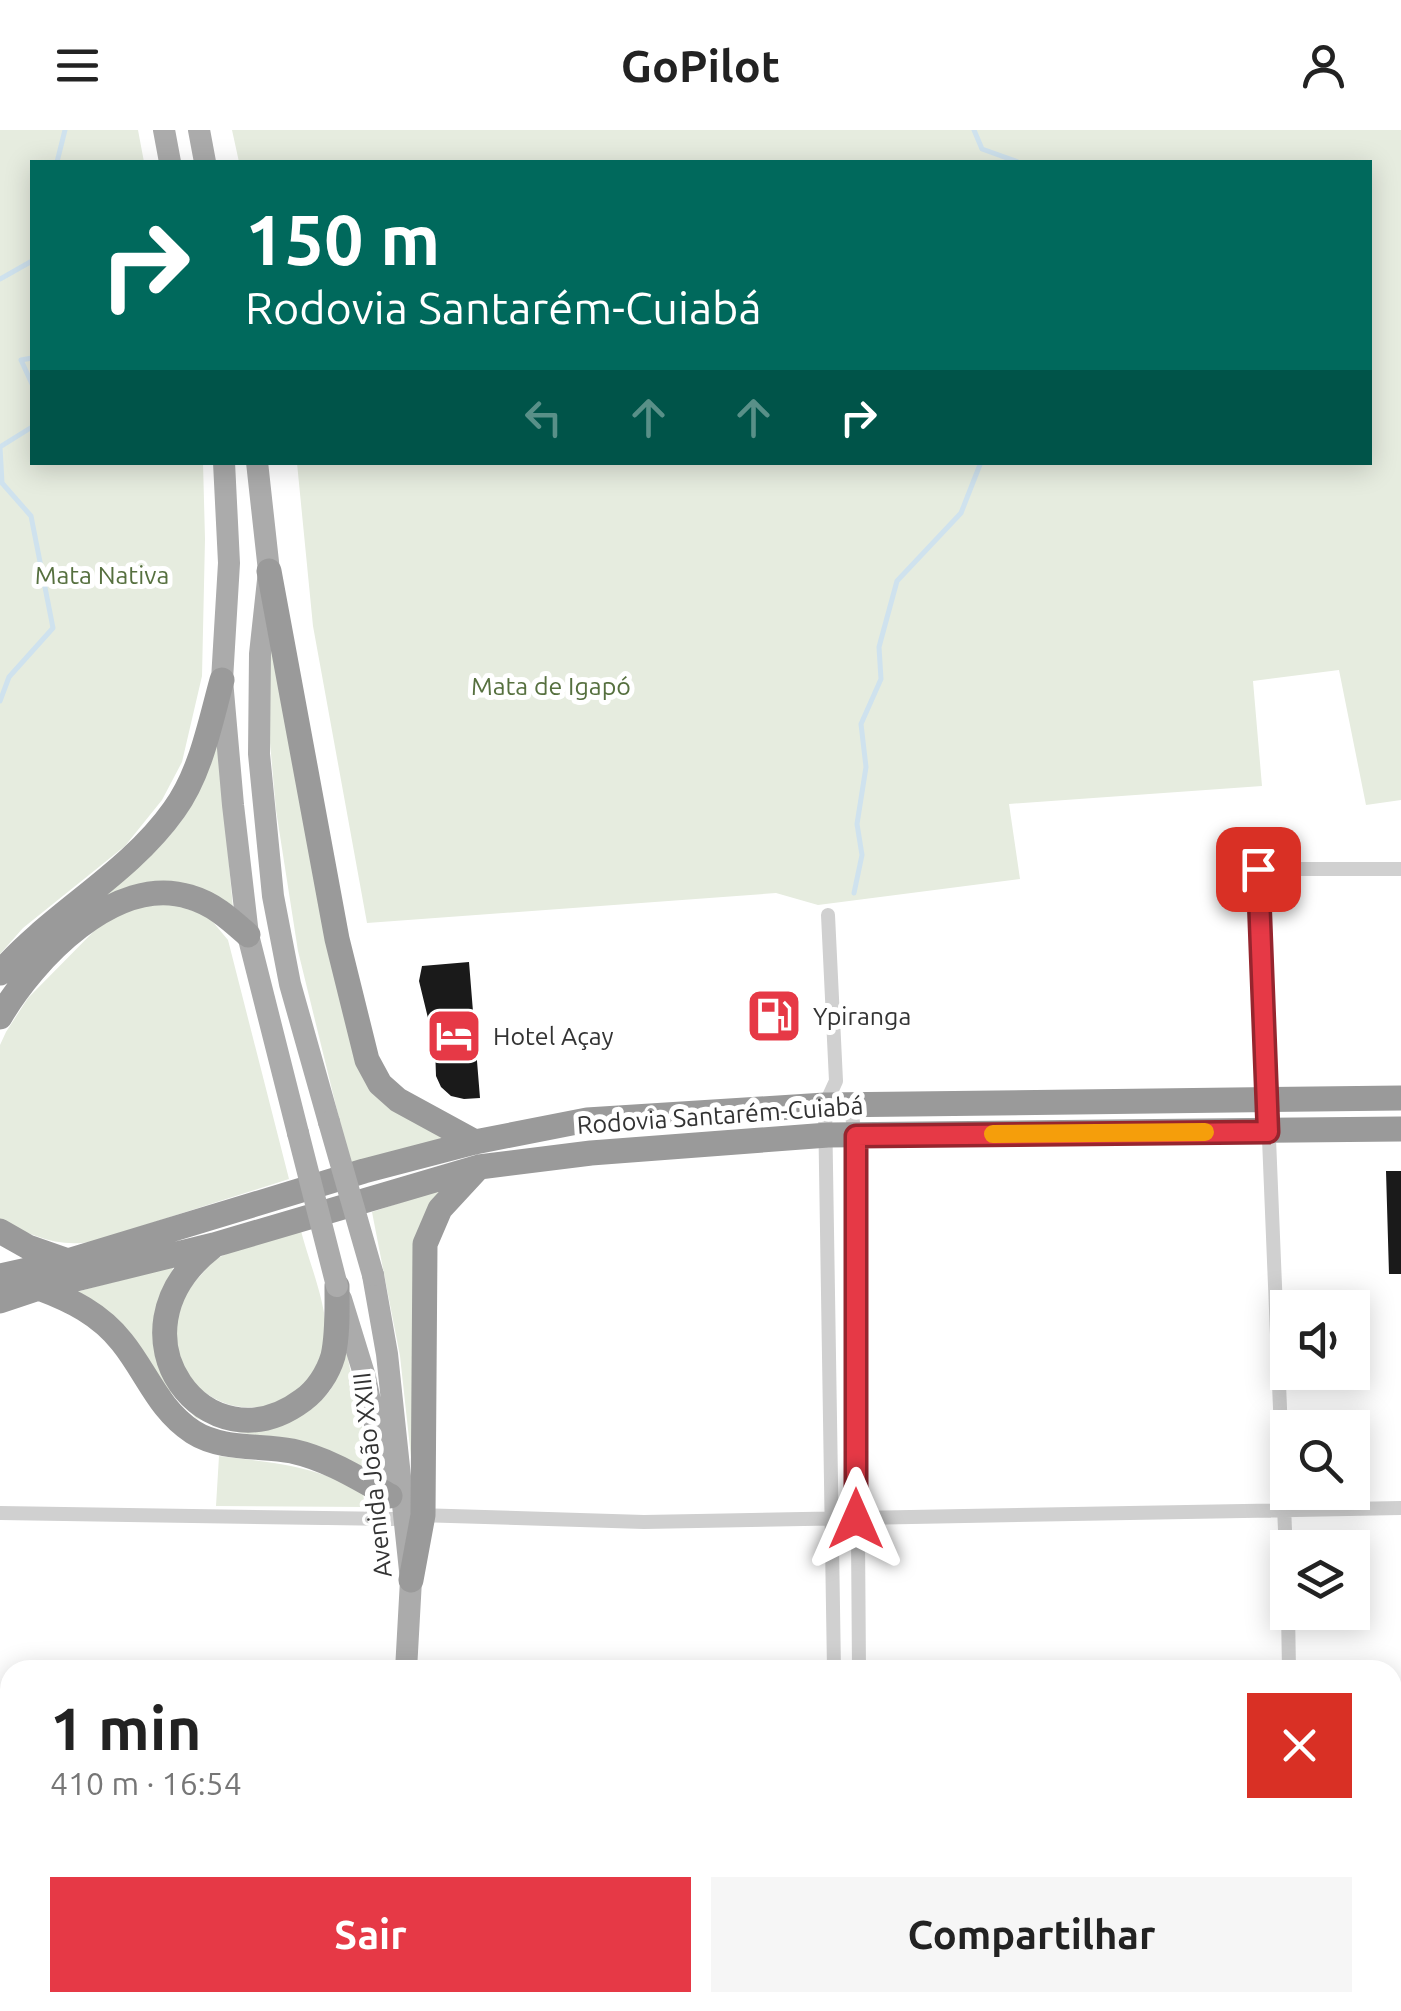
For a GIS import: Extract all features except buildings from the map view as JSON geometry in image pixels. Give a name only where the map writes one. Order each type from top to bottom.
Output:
[{"type":"highway","points":[[269,572],[337,939],[366,1060],[380,1084],[398,1100],[477,1155],[440,1209],[425,1244],[402,1511],[411,1580]]},
{"type":"highway","points":[[0,973],[54,918],[146,843],[176,808],[197,764],[222,680]]},
{"type":"highway","points":[[0,1017],[15,991],[52,949],[94,916],[123,902],[149,894],[192,897],[219,910],[248,934]]},
{"type":"highway","name":"Rodovia Santarém-Cuiabá","points":[[0,1301],[214,1245],[587,1120],[825,1105],[1401,1098]]},
{"type":"highway","name":"Rodovia Santarém-Cuiabá","points":[[0,1276],[68,1261],[364,1171],[477,1155],[591,1154],[828,1135],[1401,1129]]},
{"type":"highway","points":[[0,1230],[28,1248],[68,1261]]},
{"type":"highway","points":[[214,1245],[192,1263],[169,1301],[163,1324],[164,1347],[168,1364],[182,1388],[223,1415],[244,1420],[276,1416],[310,1394],[332,1358],[338,1286]]},
{"type":"highway","points":[[38,1288],[90,1312],[108,1326],[123,1342],[160,1402],[197,1435],[315,1458],[340,1468],[402,1511]]},
{"type":"main road","points":[[164,130],[170,160]]},
{"type":"main road","points":[[198,130],[205,160]]},
{"type":"main road","points":[[224,465],[230,563],[222,680],[248,934],[338,1286],[402,1511],[406,1660]]},
{"type":"main road","name":"Avenida João XXIII","points":[[257,465],[269,572],[260,654],[259,737],[273,896],[290,984],[373,1275],[387,1354],[402,1511]]},
{"type":"main road","name":"Avenida João XXIII","points":[[407,1660],[411,1580]]},
{"type":"street","points":[[1280,1410],[1258,869],[1401,869]]},
{"type":"street","points":[[828,915],[836,1081],[825,1105],[834,1660]]},
{"type":"street","points":[[836,1081],[852,1105],[856,1136],[858,1660]]},
{"type":"street","points":[[1370,1508],[1401,1508]]},
{"type":"street","points":[[0,1513],[402,1511],[644,1522],[1270,1509]]},
{"type":"street","points":[[1288,1630],[1289,1660]]},
{"type":"green space","name":"Mata Nativa","points":[[0,130],[138,130],[144,160],[30,160],[30,465],[203,465],[202,676],[182,762],[162,800],[125,846],[23,928],[0,954]]},
{"type":"green space","name":"Mata de Igapó","points":[[232,130],[1401,130],[1401,800],[1366,805],[1339,670],[1253,681],[1262,786],[1009,804],[1020,879],[818,905],[776,893],[367,923],[313,626],[297,465],[1372,465],[1372,160],[239,160]]},
{"type":"green space","points":[[269,572],[367,1060],[459,1134],[350,1163],[298,951],[276,810],[263,664]]},
{"type":"green space","points":[[217,732],[233,908],[166,883],[138,885],[98,900],[149,858],[182,820],[199,789]]},
{"type":"green space","points":[[166,902],[208,916],[228,940],[289,1179],[82,1243],[46,1239],[0,1221],[0,1045],[6,1032],[28,998],[99,926],[126,911]]},
{"type":"green space","points":[[454,1185],[435,1205],[416,1503],[400,1356],[372,1212]]},
{"type":"green space","points":[[301,1231],[326,1330],[320,1366],[295,1395],[265,1406],[236,1406],[211,1397],[192,1380],[179,1358],[175,1332],[180,1305],[217,1259],[249,1245]]},
{"type":"green space","points":[[174,1266],[158,1310],[154,1347],[158,1364],[180,1398],[199,1415],[276,1415],[313,1406],[336,1379],[344,1340],[371,1470],[315,1446],[231,1431],[196,1418],[72,1293]]},
{"type":"green space","points":[[219,1456],[294,1467],[330,1477],[363,1493],[365,1507],[216,1506]]},
{"type":"waterway","points":[[58,160],[65,130]]},
{"type":"waterway","points":[[974,130],[982,149],[1012,160]]},
{"type":"waterway","points":[[0,279],[30,262]]},
{"type":"waterway","points":[[30,358],[21,360],[30,380]]},
{"type":"waterway","points":[[0,701],[9,677],[53,628],[31,516],[2,483],[0,447],[30,428]]},
{"type":"waterway","points":[[854,893],[862,855],[857,824],[866,767],[861,724],[881,679],[879,647],[897,581],[961,513],[980,465]]},
{"type":"slow traffic","points":[[993,1134],[1205,1132]]},
{"type":"place","name":"Ypiranga","points":[[774,1016]]},
{"type":"place","name":"Hotel Açay","points":[[454,1036]]},
{"type":"route","points":[[856,1519],[856,1136],[1268,1132],[1258,869]]}]
